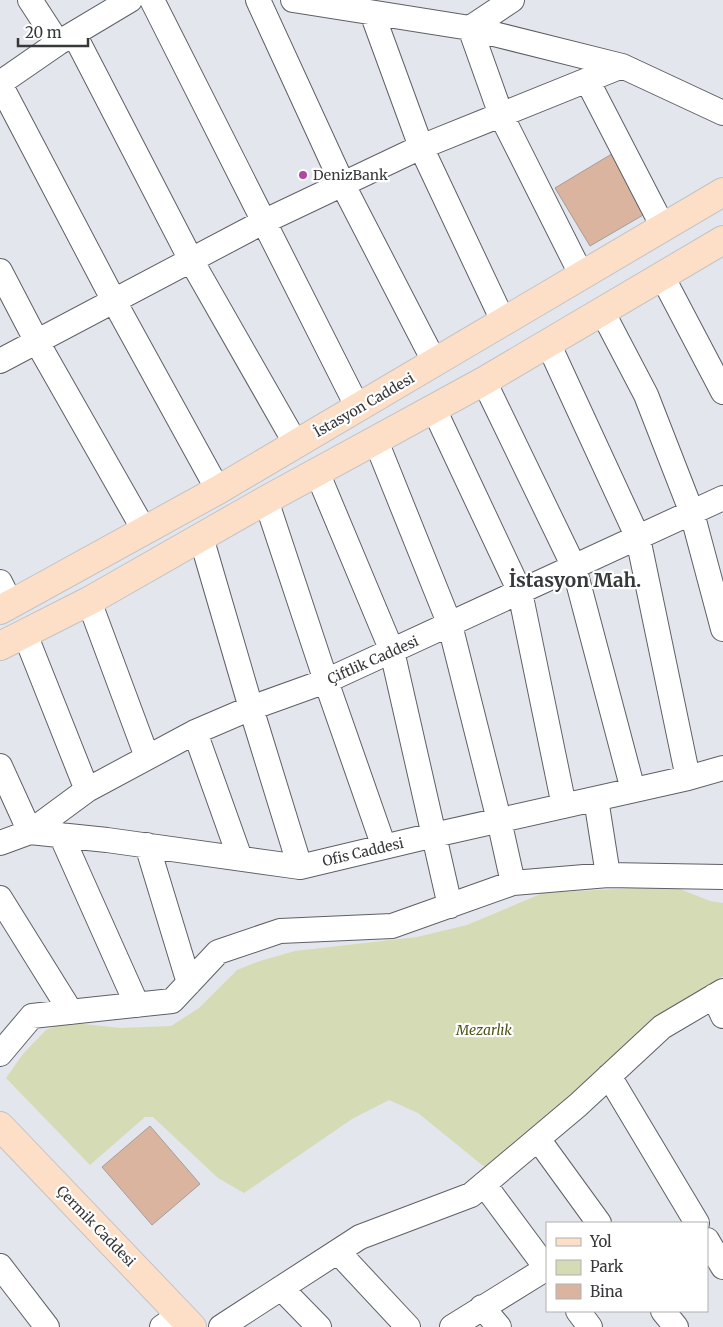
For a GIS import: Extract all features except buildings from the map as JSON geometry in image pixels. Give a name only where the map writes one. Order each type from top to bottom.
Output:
[{"type":"main road","name":"İstasyon Caddesi","points":[[4,599],[144,530],[218,490],[723,192]]},
{"type":"main road","points":[[0,646],[89,601],[266,500],[484,381],[662,276],[722,244]]},
{"type":"main road","name":"Çermik Caddesi","points":[[0,1126],[178,1323]]},
{"type":"street","points":[[30,0],[66,39],[296,444]]},
{"type":"street","points":[[130,0],[66,39],[0,83],[114,301],[218,490]]},
{"type":"street","points":[[152,0],[358,408]]},
{"type":"street","points":[[258,0],[343,184],[434,363]]},
{"type":"street","points":[[293,0],[470,28],[622,66],[723,113]]},
{"type":"street","points":[[470,28],[512,0]]},
{"type":"street","points":[[372,12],[420,147],[504,322]]},
{"type":"street","points":[[470,28],[501,115],[582,276]]},
{"type":"street","points":[[0,361],[264,222],[420,147],[622,66]]},
{"type":"street","points":[[587,80],[664,227]]},
{"type":"street","points":[[0,271],[37,342],[144,530]]},
{"type":"street","points":[[662,276],[723,392]]},
{"type":"street","points":[[602,311],[646,395],[692,513],[723,629]]},
{"type":"street","points":[[548,343],[638,538],[688,778]]},
{"type":"street","points":[[484,381],[574,567],[633,790]]},
{"type":"street","points":[[434,408],[520,592],[564,806]]},
{"type":"street","points":[[376,441],[450,625],[500,820],[513,883]]},
{"type":"street","points":[[318,472],[392,651],[450,906]]},
{"type":"street","name":"Çiftlik Caddesi","points":[[30,832],[87,790],[195,732],[251,708],[326,681],[723,498]]},
{"type":"street","points":[[266,500],[384,847]]},
{"type":"street","points":[[201,537],[300,867]]},
{"type":"street","points":[[89,601],[147,757]]},
{"type":"street","points":[[25,634],[87,790]]},
{"type":"street","points":[[195,732],[240,858]]},
{"type":"street","points":[[0,766],[30,832]]},
{"type":"street","name":"Ofis Caddesi","points":[[0,843],[30,832],[300,867],[688,778],[723,768]]},
{"type":"street","points":[[596,799],[608,875]]},
{"type":"street","points":[[61,835],[137,1005]]},
{"type":"street","points":[[147,846],[189,983]]},
{"type":"street","points":[[0,1054],[32,1016],[172,1001],[218,952],[280,931],[392,926],[513,883],[608,875],[723,877]]},
{"type":"street","points":[[0,898],[71,1012]]},
{"type":"street","points":[[221,1327],[360,1238],[471,1195],[538,1139],[662,1027],[720,1001]]},
{"type":"street","points":[[609,1076],[696,1222]]},
{"type":"street","points":[[538,1139],[598,1222]]},
{"type":"street","points":[[484,1184],[546,1267]]},
{"type":"street","points":[[708,1242],[719,1267]]},
{"type":"street","points":[[338,1252],[408,1327]]},
{"type":"street","points":[[0,1266],[48,1327]]},
{"type":"street","points":[[452,1327],[546,1269]]},
{"type":"street","points":[[281,1288],[319,1327]]},
{"type":"street","points":[[482,1307],[499,1327]]},
{"type":"street","points":[[579,1312],[590,1327]]},
{"type":"street","points":[[664,1312],[676,1327]]},
{"type":"green space","name":"Mezarlık","points":[[672,886],[710,901],[723,903],[723,976],[652,1025],[487,1169],[418,1113],[389,1100],[352,1119],[244,1193],[218,1178],[153,1117],[145,1117],[90,1165],[6,1078],[23,1054],[46,1030],[66,1022],[120,1028],[171,1026],[199,1008],[237,970],[260,961],[295,951],[417,937],[467,925],[543,893]]},
{"type":"place","name":"DenizBank","points":[[303,175]]},
{"type":"district","name":"İstasyon Mah.","points":[[575,580]]}]
